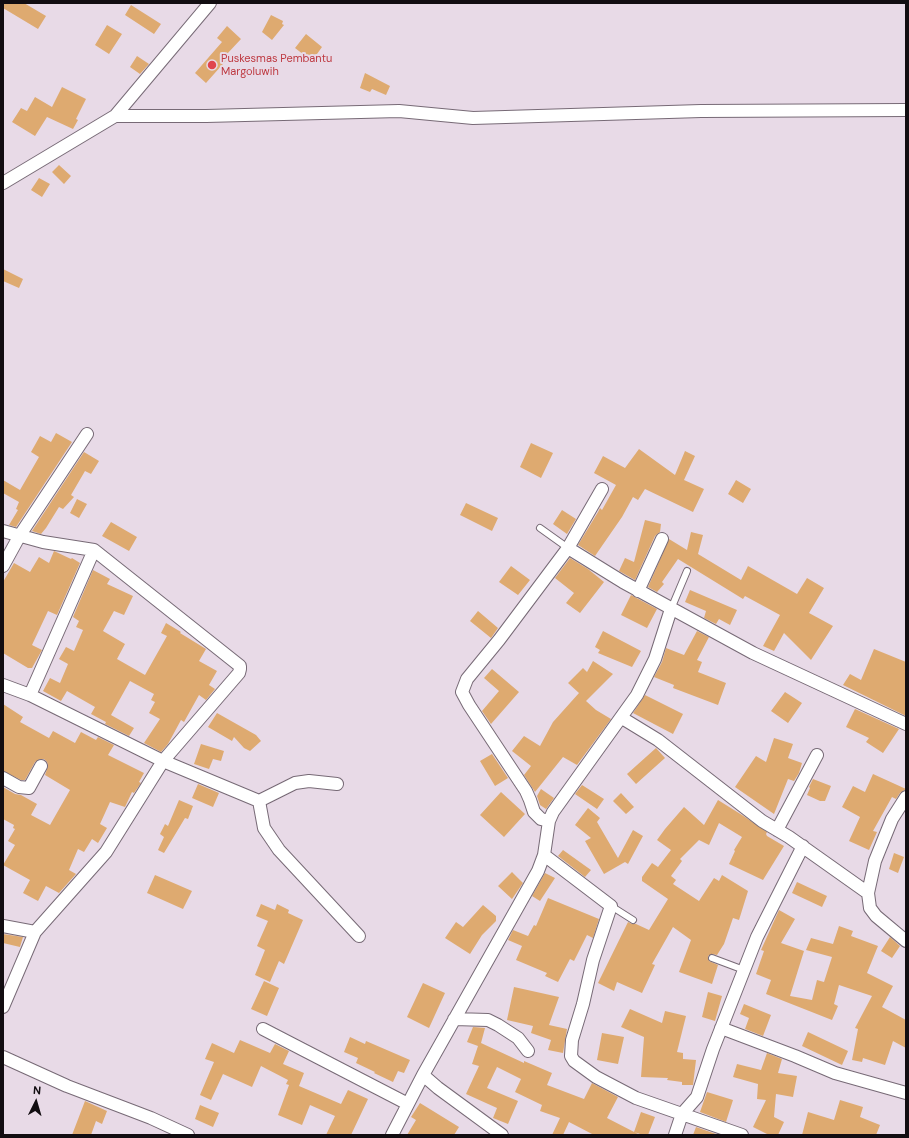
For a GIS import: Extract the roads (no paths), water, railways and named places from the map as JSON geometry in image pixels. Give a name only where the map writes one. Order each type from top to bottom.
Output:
[{"type":"street","points":[[3,183],[115,116],[210,3]]},
{"type":"street","points":[[115,116],[206,116],[399,111],[473,118],[701,111],[906,110]]},
{"type":"street","points":[[3,566],[20,535],[87,434]]},
{"type":"street","points":[[549,821],[541,819],[534,812],[526,791],[462,692],[467,679],[568,548],[602,489]]},
{"type":"street","points":[[3,531],[43,542],[94,550],[240,666],[239,673],[163,761],[106,852],[34,932],[3,1007]]},
{"type":"street","points":[[638,591],[662,539]]},
{"type":"street","points":[[568,548],[638,591],[753,652],[906,724]]},
{"type":"street","points":[[30,695],[94,550]]},
{"type":"street","points":[[392,1135],[423,1075],[522,902],[538,871],[544,855],[549,821],[560,800],[622,718],[644,683],[658,651],[671,609]]},
{"type":"street","points":[[3,686],[30,695],[163,761],[259,801],[295,783],[309,781],[337,784]]},
{"type":"street","points":[[622,718],[658,740],[748,811],[803,846],[868,893]]},
{"type":"street","points":[[777,830],[817,755]]},
{"type":"street","points":[[3,778],[19,788],[29,788],[42,766]]},
{"type":"street","points":[[906,797],[892,819],[875,861],[868,893],[870,908],[876,916],[906,941]]},
{"type":"street","points":[[259,801],[264,828],[279,850],[359,936]]},
{"type":"street","points":[[675,1135],[682,1114],[697,1097],[721,1028],[757,937],[803,846]]},
{"type":"street","points":[[544,855],[611,906],[593,960],[583,1004],[572,1040],[571,1056],[574,1061],[596,1077],[629,1095],[740,1135]]},
{"type":"street","points":[[3,926],[34,932]]},
{"type":"street","points":[[454,1019],[488,1020],[493,1022],[518,1038],[528,1051]]},
{"type":"street","points":[[721,1028],[835,1073],[906,1093]]},
{"type":"street","points":[[263,1029],[408,1104]]},
{"type":"street","points":[[3,1058],[67,1086],[151,1118],[188,1135]]},
{"type":"street","points":[[423,1075],[438,1088],[502,1135]]},
{"type":"lane","points":[[540,528],[568,548]]},
{"type":"lane","points":[[671,609],[687,571]]},
{"type":"lane","points":[[611,906],[633,920]]},
{"type":"lane","points":[[712,958],[744,970]]},
{"type":"place","name":"Puskesmas Pembantu Margoluwih","points":[[212,65]]}]
